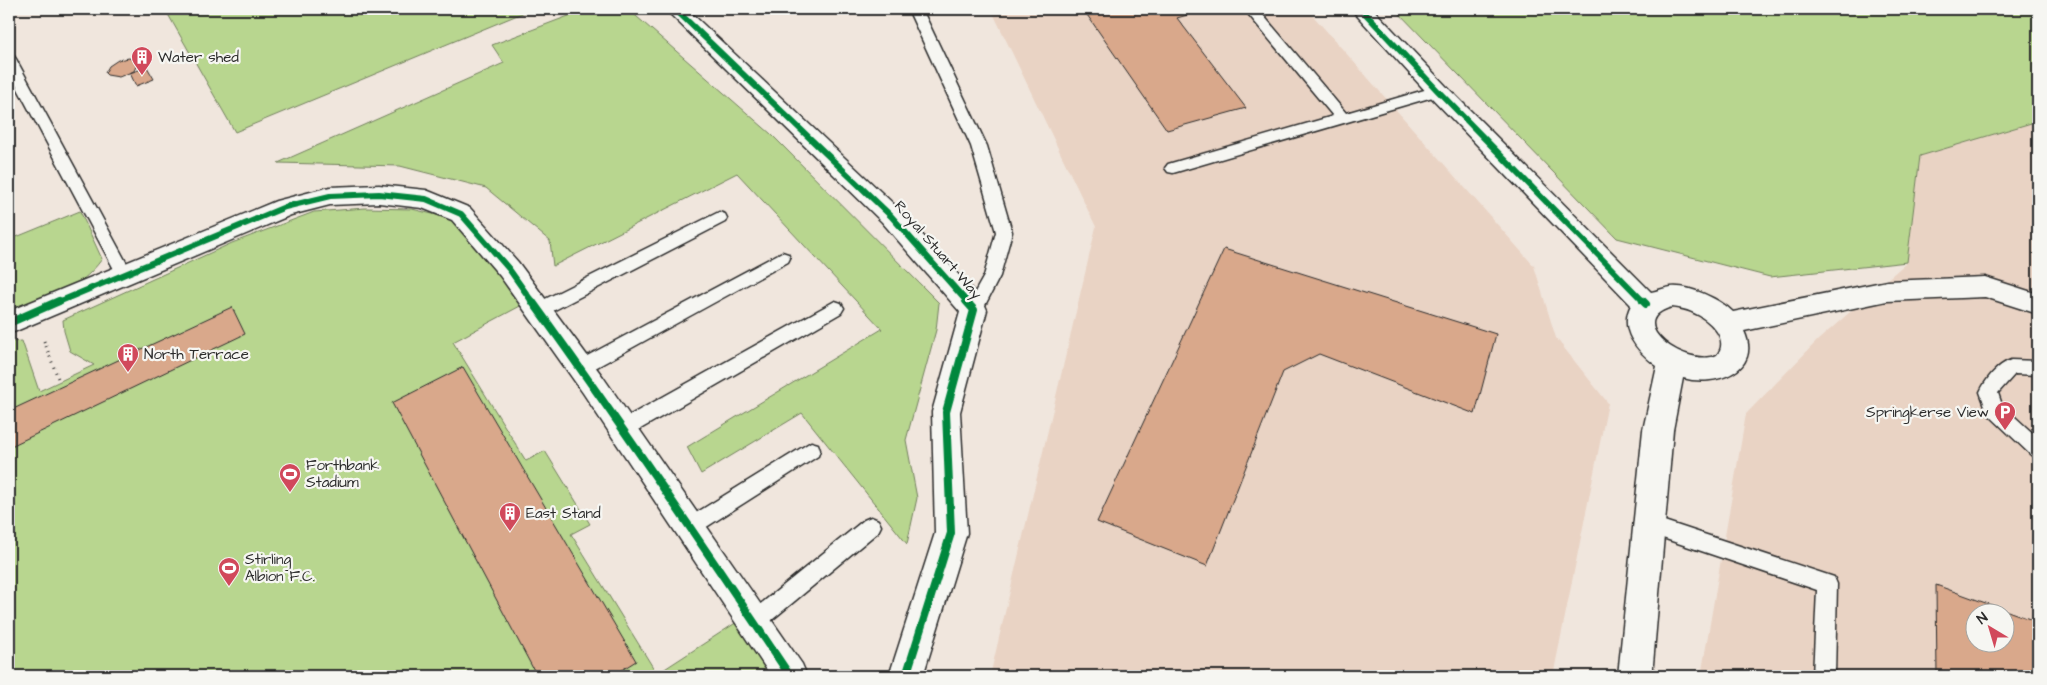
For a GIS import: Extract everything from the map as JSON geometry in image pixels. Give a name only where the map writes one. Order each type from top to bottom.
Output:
[{"type":"street","name":"Royal Stuart Way","points":[[675,9],[891,216],[974,310],[946,412],[951,533],[906,676]]},
{"type":"street","points":[[1361,9],[1438,91],[1646,304]]},
{"type":"street","points":[[9,323],[124,273],[285,207],[330,196],[379,194],[426,199],[461,214],[509,269],[539,310],[623,429],[790,676]]},
{"type":"street","points":[[1727,324],[1887,290],[1985,287],[2038,304]]},
{"type":"street","points":[[1672,297],[1686,299],[1713,310],[1727,324],[1735,336],[1735,354],[1728,363],[1716,369],[1701,370],[1672,362],[1657,353],[1643,337],[1639,325],[1640,313],[1646,304],[1657,299],[1672,297]]},
{"type":"street","points":[[1635,676],[1658,430],[1672,362]]},
{"type":"lane","points":[[915,9],[979,146],[1004,232],[992,276],[974,310]]},
{"type":"lane","points":[[1252,9],[1343,119]]},
{"type":"lane","points":[[9,59],[124,273]]},
{"type":"lane","points":[[1173,168],[1438,91]]},
{"type":"lane","points":[[539,310],[719,218]]},
{"type":"lane","points":[[580,368],[782,258]]},
{"type":"lane","points":[[623,429],[834,308]]},
{"type":"lane","points":[[2038,368],[2011,367],[1998,379],[1989,392],[1994,409],[2038,449]]},
{"type":"lane","points":[[690,527],[810,450]]},
{"type":"lane","points":[[1649,525],[1827,584],[1824,676]]},
{"type":"lane","points":[[754,622],[871,526]]},
{"type":"path","points":[[34,312],[59,381]]},
{"type":"shaded area","points":[[991,9],[1307,9],[1534,266],[1556,338],[1608,403],[1553,676],[990,676],[1096,227]]},
{"type":"shaded area","points":[[2038,121],[2038,676],[1701,676],[1746,414],[1817,341],[1907,262],[1920,156]]},
{"type":"green space","points":[[165,9],[532,9],[235,132]]},
{"type":"green space","points":[[587,9],[628,9],[771,134],[939,303],[936,330],[906,440],[917,498],[907,544],[802,413],[701,474],[687,447],[882,329],[737,173],[553,266],[550,241],[486,188],[400,166],[278,163],[504,63],[492,45]]},
{"type":"green space","points":[[1395,9],[2038,9],[2038,121],[1920,156],[1907,262],[1770,277],[1617,238]]},
{"type":"green space","name":"Forthbank Stadium","points":[[365,208],[412,209],[457,220],[524,304],[453,342],[526,461],[545,451],[590,524],[571,534],[657,674],[737,622],[771,676],[9,676],[9,342],[22,341],[39,391],[94,365],[70,351],[63,320],[232,243],[314,212]]},
{"type":"green space","points":[[80,211],[102,259],[93,270],[72,288],[48,300],[9,315],[9,240]]},
{"type":"building","points":[[1083,9],[1208,9],[1177,18],[1246,108],[1167,130]]},
{"type":"building","points":[[129,58],[138,62],[134,71],[119,77],[105,73],[109,66],[118,60]]},
{"type":"building","name":"Water shed","points":[[147,67],[154,79],[136,86],[130,73]]},
{"type":"building","points":[[1224,249],[1496,334],[1475,414],[1319,354],[1283,372],[1207,566],[1097,522]]},
{"type":"building","name":"North Terrace","points":[[232,307],[245,334],[9,447],[9,411]]},
{"type":"building","name":"East Stand","points":[[463,367],[636,661],[612,676],[537,676],[392,403]]},
{"type":"building","points":[[1936,585],[1983,602],[1964,602],[1964,652],[2014,652],[2014,613],[2038,622],[2038,676],[1937,676]]},
{"type":"cycle path","points":[[675,9],[891,216],[974,310],[946,412],[951,533],[906,676]]},
{"type":"cycle path","points":[[1361,9],[1438,91],[1646,304]]},
{"type":"cycle path","points":[[9,323],[124,273],[285,207],[330,196],[379,194],[426,199],[461,214],[509,269],[593,385],[790,676]]},
{"type":"place","name":"Water shed","points":[[142,76]]},
{"type":"place","name":"North Terrace","points":[[128,373]]},
{"type":"place","name":"Springkerse View","points":[[2005,431]]},
{"type":"place","name":"Forthbank Stadium","points":[[290,493]]},
{"type":"place","name":"East Stand","points":[[510,532]]},
{"type":"place","name":"Stirling Albion F.C.","points":[[229,587]]}]
